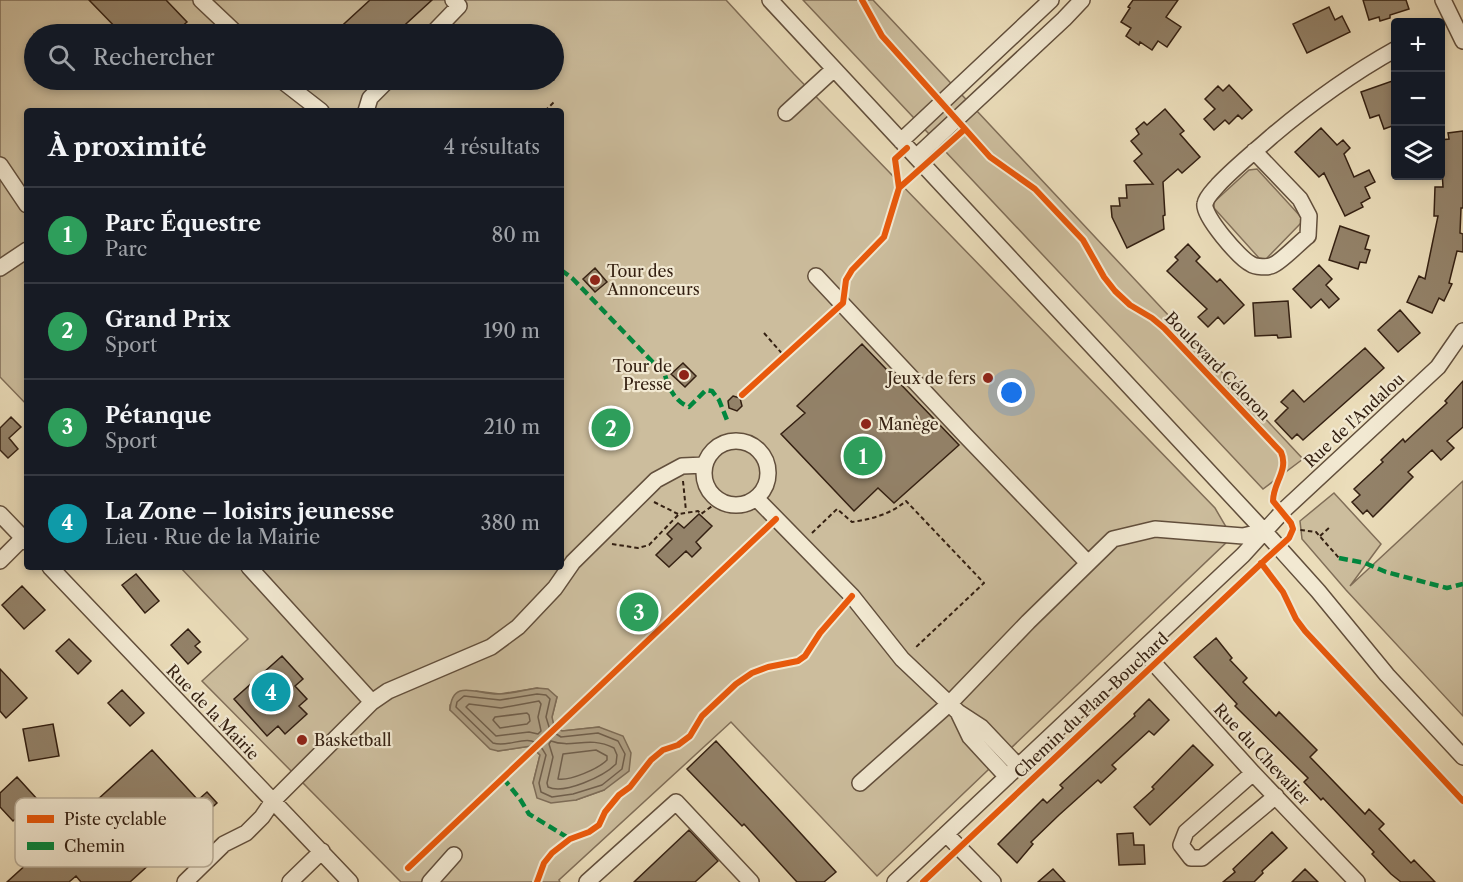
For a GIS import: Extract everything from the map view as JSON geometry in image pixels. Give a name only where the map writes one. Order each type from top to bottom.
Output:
[{"type":"street","points":[[201,0],[226,24]]},
{"type":"street","points":[[442,24],[459,6],[453,0]]},
{"type":"street","points":[[770,0],[1279,547],[1387,675],[1463,757]]},
{"type":"street","points":[[916,158],[1082,0]]},
{"type":"street","points":[[1443,0],[1445,18]]},
{"type":"street","points":[[901,141],[1050,1],[1064,19]]},
{"type":"street","points":[[1445,21],[1463,41]]},
{"type":"street","points":[[1254,151],[1300,199],[1309,216],[1308,236],[1272,266],[1254,266],[1244,261],[1206,215],[1205,204],[1225,178],[1254,151],[1310,104],[1368,64],[1391,51]]},
{"type":"street","points":[[786,113],[834,69]]},
{"type":"street","points":[[294,90],[317,108]]},
{"type":"street","points":[[367,108],[370,98],[378,90]]},
{"type":"street","points":[[0,165],[24,201]]},
{"type":"street","points":[[0,268],[24,252]]},
{"type":"street","points":[[816,276],[1088,563]]},
{"type":"street","name":"Rue de l'Andalou","points":[[1264,531],[1438,367],[1463,332]]},
{"type":"street","points":[[732,441],[742,441],[752,445],[760,452],[768,471],[763,491],[756,498],[738,505],[719,501],[711,494],[704,475],[705,465],[714,449],[732,441]]},
{"type":"street","points":[[213,855],[224,844],[246,833],[262,817],[273,801],[372,702],[388,691],[491,647],[518,627],[555,588],[573,562],[656,480],[682,466],[705,465]]},
{"type":"street","points":[[756,498],[852,596],[902,659],[954,707],[970,737],[1012,772]]},
{"type":"street","points":[[0,513],[24,539]]},
{"type":"street","points":[[860,783],[954,707],[1028,622],[1113,539],[1155,529],[1244,536],[1264,531]]},
{"type":"street","name":"Chemin du Plan-Bouchard","points":[[895,882],[1243,555],[1264,531]]},
{"type":"street","points":[[0,561],[24,541]]},
{"type":"street","name":"Rue de la Mairie","points":[[53,570],[350,882]]},
{"type":"street","points":[[252,570],[372,702]]},
{"type":"street","name":"Rue du Chevalier","points":[[1142,650],[1253,773],[1357,882]]},
{"type":"street","points":[[1253,773],[1186,832],[1181,845],[1191,858],[1202,858],[1276,796]]},
{"type":"street","points":[[588,882],[676,802],[751,882]]},
{"type":"street","points":[[946,834],[993,882]]},
{"type":"street","points":[[290,882],[322,852]]},
{"type":"street","points":[[430,882],[454,855]]},
{"type":"street","points":[[185,882],[200,867]]},
{"type":"path","points":[[548,108],[554,102]]},
{"type":"path","points":[[764,333],[785,357]]},
{"type":"path","points":[[777,365],[794,350]]},
{"type":"path","points":[[682,466],[686,512]]},
{"type":"path","points":[[640,496],[679,514]]},
{"type":"path","points":[[600,536],[614,545],[638,548],[649,545],[679,514],[698,511],[701,514],[719,501]]},
{"type":"path","points":[[801,543],[837,508],[852,522],[895,511],[906,501],[984,583],[902,659]]},
{"type":"path","points":[[1279,547],[1289,538],[1293,530],[1291,523],[1281,513]]},
{"type":"path","points":[[1320,536],[1331,526]]},
{"type":"path","points":[[1293,530],[1316,532],[1339,558]]},
{"type":"shaded area","points":[[0,0],[726,0],[794,74],[1215,508],[1232,537],[877,876],[731,722],[559,880],[560,882],[401,882],[202,681],[248,639],[183,570],[564,570],[564,108],[24,108],[24,402],[0,377]],"holes":[[[537,688],[557,697],[552,717],[553,726],[562,731],[599,727],[604,790],[576,800],[533,783],[540,755],[531,746],[498,751],[450,710],[450,705],[476,691],[500,694]]]},
{"type":"shaded area","points":[[803,0],[873,0],[1303,459],[1263,489]]},
{"type":"shaded area","points":[[1257,169],[1301,217],[1301,223],[1266,259],[1259,258],[1214,208],[1214,202],[1249,170]]},
{"type":"shaded area","points":[[1463,481],[1463,716],[1302,539],[1300,521],[1334,493],[1381,544],[1350,586]]},
{"type":"water","points":[[537,688],[548,689],[557,697],[552,717],[554,726],[562,731],[599,727],[623,736],[631,753],[629,771],[604,790],[576,800],[551,803],[537,798],[533,783],[540,755],[531,746],[498,751],[490,749],[450,710],[452,700],[461,691],[499,694]]},
{"type":"building","points":[[89,0],[166,0],[187,22],[185,24],[112,24]]},
{"type":"building","points":[[370,0],[432,0],[406,24],[344,24]]},
{"type":"building","points":[[1133,0],[1178,0],[1166,17],[1181,27],[1167,47],[1158,41],[1152,50],[1126,36],[1131,28],[1121,22]]},
{"type":"building","points":[[1363,0],[1406,0],[1409,9],[1380,21],[1379,17],[1369,20]]},
{"type":"building","points":[[1329,7],[1335,20],[1342,16],[1350,32],[1307,53],[1293,24]]},
{"type":"building","points":[[1391,81],[1391,126],[1384,129],[1379,115],[1370,118],[1361,92]]},
{"type":"building","points":[[1229,85],[1252,110],[1242,119],[1238,115],[1229,124],[1225,120],[1214,130],[1204,119],[1215,109],[1205,99],[1218,86],[1223,91]]},
{"type":"building","points":[[1165,109],[1184,131],[1180,134],[1200,157],[1182,173],[1178,169],[1163,182],[1164,229],[1127,248],[1112,217],[1111,206],[1120,206],[1119,198],[1127,198],[1126,185],[1153,184],[1134,161],[1142,154],[1131,141],[1139,134],[1136,129],[1144,122],[1147,125]]},
{"type":"building","points":[[1321,128],[1337,145],[1343,140],[1350,148],[1344,154],[1354,177],[1369,170],[1375,182],[1365,187],[1370,198],[1361,203],[1363,207],[1345,216],[1324,173],[1319,177],[1295,152]]},
{"type":"building","points":[[1463,131],[1463,208],[1461,208],[1460,233],[1463,234],[1463,252],[1457,251],[1449,283],[1452,284],[1444,301],[1439,298],[1432,313],[1407,302],[1419,276],[1425,279],[1438,216],[1434,216],[1435,187],[1443,187],[1443,180],[1445,180],[1445,139],[1449,139],[1448,133]]},
{"type":"building","points":[[1340,226],[1369,236],[1365,249],[1370,250],[1366,263],[1360,262],[1358,269],[1329,260]]},
{"type":"building","points":[[1188,244],[1200,257],[1196,261],[1217,282],[1220,279],[1244,305],[1224,324],[1218,317],[1208,327],[1198,317],[1207,309],[1167,271],[1178,260],[1175,257]]},
{"type":"building","points":[[1319,265],[1332,279],[1326,285],[1339,299],[1329,308],[1321,299],[1311,308],[1293,289]]},
{"type":"building","name":"Tour des Annonceurs","points":[[595,268],[607,282],[595,292],[583,279]]},
{"type":"building","points":[[1288,301],[1291,337],[1255,336],[1253,303]]},
{"type":"building","points":[[1400,310],[1420,333],[1398,352],[1378,330]]},
{"type":"building","name":"Manège","points":[[862,344],[959,445],[894,503],[878,488],[854,511],[781,434],[805,413],[797,406]]},
{"type":"building","points":[[1365,348],[1384,368],[1303,440],[1297,434],[1292,439],[1275,421],[1288,408],[1281,402],[1293,390],[1304,402]]},
{"type":"building","name":"Tour de Presse","points":[[683,363],[696,376],[685,387],[671,374]]},
{"type":"building","points":[[1463,381],[1463,427],[1447,441],[1454,448],[1441,460],[1432,450],[1408,472],[1413,477],[1373,517],[1367,510],[1363,514],[1352,502],[1360,495],[1354,489],[1383,462],[1381,460],[1403,439],[1405,442],[1447,403],[1445,401]]},
{"type":"building","points":[[733,396],[740,398],[742,406],[737,411],[729,408],[728,401]]},
{"type":"building","points":[[11,417],[21,427],[9,438],[18,449],[8,458],[0,450],[0,428]]},
{"type":"building","points":[[699,514],[712,526],[696,542],[701,548],[692,557],[686,551],[669,567],[656,555],[672,539],[667,534],[678,523],[684,528]]},
{"type":"building","points":[[136,574],[159,601],[145,613],[122,585]]},
{"type":"building","points":[[22,586],[45,610],[24,629],[2,605]]},
{"type":"building","points":[[188,629],[200,642],[195,646],[201,652],[188,664],[171,645]]},
{"type":"building","points":[[1216,638],[1232,658],[1230,660],[1247,678],[1243,682],[1276,716],[1279,712],[1317,750],[1310,757],[1365,814],[1369,809],[1384,824],[1379,829],[1411,863],[1414,860],[1435,882],[1401,882],[1391,874],[1372,854],[1374,852],[1323,798],[1321,800],[1304,782],[1308,778],[1235,706],[1237,704],[1194,657]]},
{"type":"building","points":[[69,639],[91,661],[78,674],[56,651]]},
{"type":"building","points":[[282,656],[303,679],[295,686],[307,699],[299,706],[307,714],[285,734],[278,726],[267,736],[234,699]]},
{"type":"building","points":[[0,669],[27,698],[6,718],[0,711]]},
{"type":"building","points":[[122,690],[144,713],[130,726],[108,703]]},
{"type":"building","points":[[1149,699],[1169,720],[1154,735],[1149,731],[1112,765],[1116,769],[1101,783],[1098,780],[1059,815],[1031,842],[1033,844],[1017,863],[998,844],[1043,799],[1047,803],[1063,788],[1060,785],[1135,716],[1134,714]]},
{"type":"building","points":[[53,724],[59,756],[29,761],[23,729]]},
{"type":"building","points":[[716,741],[836,872],[824,882],[797,882],[744,824],[742,826],[687,769]]},
{"type":"building","points":[[1193,745],[1213,765],[1150,825],[1134,807],[1154,789],[1152,787]]},
{"type":"building","points":[[152,750],[196,798],[99,798]]},
{"type":"building","points":[[17,777],[36,798],[15,798],[15,819],[13,821],[0,807],[0,793]]},
{"type":"building","points":[[207,792],[212,798],[200,798]]},
{"type":"building","points":[[689,830],[718,861],[695,882],[634,882]]},
{"type":"building","points":[[1272,832],[1287,848],[1262,871],[1263,873],[1254,882],[1223,882],[1235,872],[1233,869]]},
{"type":"building","points":[[1133,833],[1134,845],[1144,845],[1145,864],[1119,865],[1117,834]]},
{"type":"building","points":[[23,867],[147,867],[130,882],[81,882],[76,876],[69,882],[7,882]]},
{"type":"building","points":[[1053,869],[1065,882],[1038,882]]},
{"type":"building","points":[[1305,869],[1318,882],[1292,882]]},
{"type":"marked path","points":[[564,272],[665,375],[676,398],[689,407],[706,390],[712,391],[719,400],[727,420]]},
{"type":"marked path","points":[[1339,558],[1365,563],[1386,572],[1447,588],[1463,584]]},
{"type":"marked path","points":[[503,778],[529,814],[570,839]]},
{"type":"cycle path","name":"Boulevard Céloron","points":[[862,0],[882,36],[990,157],[1035,189],[1083,240],[1104,277],[1115,291],[1130,305],[1164,328],[1281,452],[1283,465],[1273,501],[1291,523],[1293,529],[1289,538],[923,882]]},
{"type":"cycle path","points":[[899,188],[965,129]]},
{"type":"cycle path","points":[[742,395],[843,303],[846,280],[852,270],[884,237],[899,188],[895,159],[907,148]]},
{"type":"cycle path","points":[[408,868],[776,519]]},
{"type":"cycle path","points":[[1261,563],[1283,592],[1296,619],[1305,631],[1463,801]]},
{"type":"cycle path","points":[[537,882],[544,863],[552,853],[570,839],[589,832],[599,825],[605,812],[619,795],[630,787],[651,760],[663,750],[678,745],[690,736],[702,716],[736,684],[752,673],[798,661],[805,656],[820,633],[852,596]]},
{"type":"place","name":"Tour des Annonceurs","points":[[595,280]]},
{"type":"place","name":"Tour de Presse","points":[[684,375]]},
{"type":"place","name":"Jeux de fers","points":[[988,378]]},
{"type":"place","name":"Manège","points":[[866,424]]},
{"type":"place","name":"Grand Prix","points":[[611,428]]},
{"type":"place","name":"Parc Équestre","points":[[863,456]]},
{"type":"place","name":"Pétanque","points":[[639,612]]},
{"type":"place","name":"La Zone – loisirs jeunesse","points":[[271,692]]},
{"type":"place","name":"Basketball","points":[[302,740]]}]
